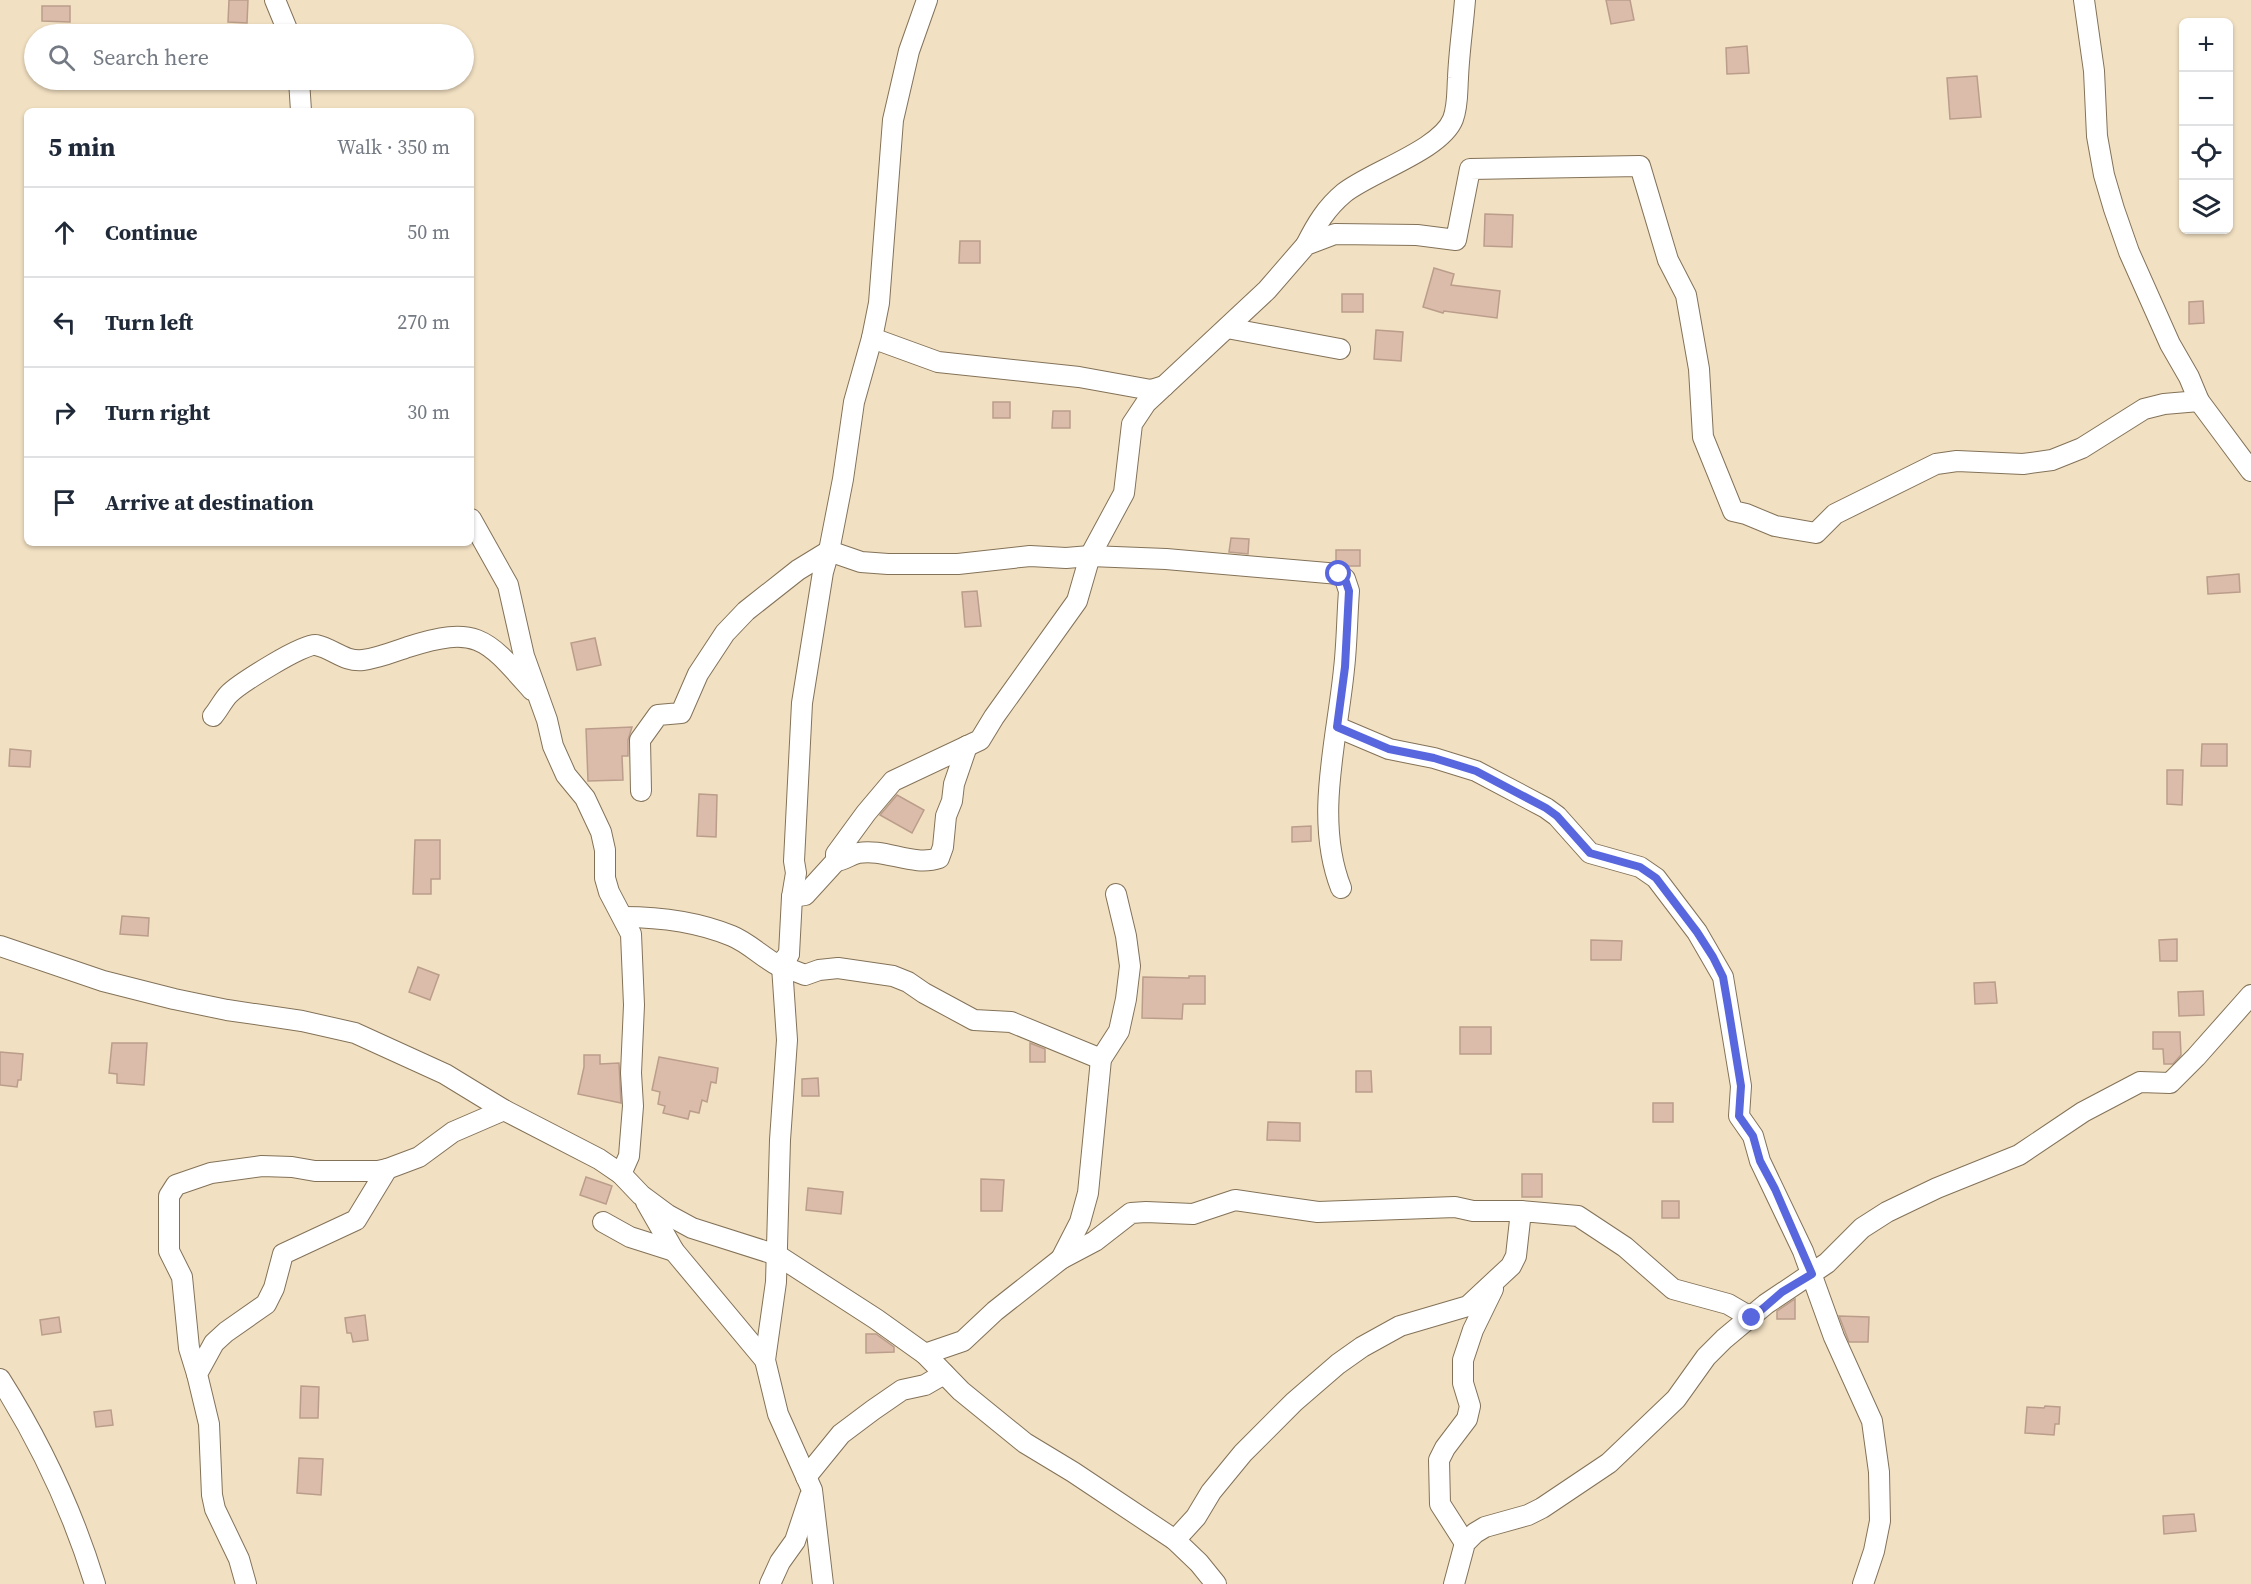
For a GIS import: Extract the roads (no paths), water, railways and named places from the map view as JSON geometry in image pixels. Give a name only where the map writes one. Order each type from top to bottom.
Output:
[{"type":"street","points":[[275,0],[285,24]]},
{"type":"street","points":[[823,1584],[809,1484],[778,1414],[765,1360],[776,1282],[780,1140],[787,1040],[786,960],[796,873],[794,861],[802,703],[823,572],[843,479],[854,402],[879,303],[893,120],[909,51],[927,0]]},
{"type":"street","points":[[836,861],[836,854],[893,781],[980,740],[1077,602],[1090,556],[1124,493],[1132,424],[1146,403],[1267,290],[1306,245],[1315,225],[1327,208],[1366,178],[1389,168],[1446,132],[1457,106],[1466,0]]},
{"type":"street","points":[[2084,0],[2094,70],[2097,136],[2104,175],[2129,252],[2170,344],[2189,377],[2199,401],[2251,471]]},
{"type":"street","points":[[300,90],[301,108]]},
{"type":"street","points":[[1306,245],[1335,234],[1417,235],[1456,240],[1470,169],[1640,166],[1668,260],[1686,295],[1699,369],[1703,437],[1733,511],[1785,528],[1815,533],[1835,514],[1936,464],[1957,461],[2023,464],[2052,460],[2082,448],[2144,409],[2163,404],[2199,401]]},
{"type":"street","points":[[1227,328],[1340,349]]},
{"type":"street","points":[[872,338],[938,362],[1047,373],[1152,390],[1164,386]]},
{"type":"street","points":[[474,524],[508,585],[524,656],[547,720],[553,746],[566,775],[585,798],[601,832],[605,850],[605,878],[609,892],[632,934],[634,1005],[631,1073],[633,1106],[629,1156],[621,1174]]},
{"type":"street","points":[[829,551],[861,562],[888,564],[958,564],[1022,556],[1066,558],[1090,556],[1166,559],[1292,572],[1339,574],[1345,579],[1349,591],[1345,667],[1329,795],[1328,837],[1330,854],[1341,888]]},
{"type":"street","points":[[641,791],[640,740],[657,715],[681,713],[698,674],[725,633],[746,611],[798,570],[829,551]]},
{"type":"street","points":[[213,716],[230,693],[279,659],[310,644],[354,661],[372,659],[454,635],[471,637],[487,645],[509,665],[538,698]]},
{"type":"street","points":[[1337,727],[1389,749],[1459,765],[1492,778],[1557,816],[1590,853],[1640,867],[1656,878],[1697,932],[1723,977],[1741,1086],[1739,1116],[1753,1136],[1760,1161],[1775,1189],[1812,1274],[1834,1337],[1866,1406],[1874,1433],[1879,1472],[1880,1521],[1874,1551],[1863,1584]]},
{"type":"street","points":[[792,897],[805,895],[836,861],[858,853],[885,854],[928,862],[939,858],[943,847],[946,816],[967,746]]},
{"type":"street","points":[[1060,1259],[1080,1222],[1088,1193],[1101,1059],[1119,1031],[1126,999],[1130,966],[1116,894]]},
{"type":"street","points":[[623,916],[675,920],[733,936],[779,966],[786,960]]},
{"type":"street","points":[[0,946],[103,981],[163,996],[354,1033],[445,1074],[504,1110],[598,1159],[621,1174],[641,1195],[668,1215],[692,1228],[777,1255],[876,1319],[925,1354],[961,1391],[1025,1443],[1175,1540],[1199,1563],[1216,1584]]},
{"type":"street","points":[[786,960],[806,975],[819,970],[838,968],[893,976],[908,982],[974,1020],[1011,1022],[1101,1059]]},
{"type":"street","points":[[1454,1584],[1465,1543],[1475,1533],[1485,1527],[1528,1515],[1542,1508],[1609,1463],[1676,1399],[1706,1357],[1724,1339],[1782,1292],[1812,1274],[1862,1228],[1887,1212],[1937,1188],[2019,1155],[2083,1112],[2140,1082],[2170,1083],[2196,1058],[2251,995]]},
{"type":"street","points":[[246,1584],[240,1559],[215,1509],[212,1495],[209,1424],[189,1347],[182,1276],[169,1251],[169,1196],[176,1185],[211,1173],[262,1166],[292,1167],[315,1171],[387,1169],[419,1157],[453,1132],[504,1110]]},
{"type":"street","points":[[197,1374],[214,1343],[266,1304],[274,1288],[284,1254],[356,1220],[387,1169]]},
{"type":"street","points":[[641,1195],[674,1251],[765,1360]]},
{"type":"street","points":[[925,1354],[963,1341],[995,1311],[1060,1259],[1095,1241],[1131,1213],[1193,1214],[1235,1200],[1318,1212],[1455,1207],[1473,1211],[1521,1211],[1578,1216],[1625,1247],[1673,1289],[1728,1304],[1752,1318]]},
{"type":"street","points":[[1175,1540],[1196,1517],[1211,1492],[1243,1453],[1294,1402],[1338,1364],[1362,1347],[1400,1326],[1468,1305],[1511,1266],[1516,1256],[1521,1211]]},
{"type":"street","points":[[603,1222],[630,1237],[674,1251]]},
{"type":"street","points":[[1465,1543],[1440,1504],[1438,1460],[1467,1419],[1470,1406],[1463,1383],[1463,1360],[1473,1330],[1500,1276]]},
{"type":"street","points":[[770,1584],[780,1562],[795,1541],[809,1484],[841,1434],[902,1390],[925,1385],[944,1374]]},
{"type":"street","points":[[0,1379],[24,1417],[60,1492],[85,1552],[95,1584]]}]
